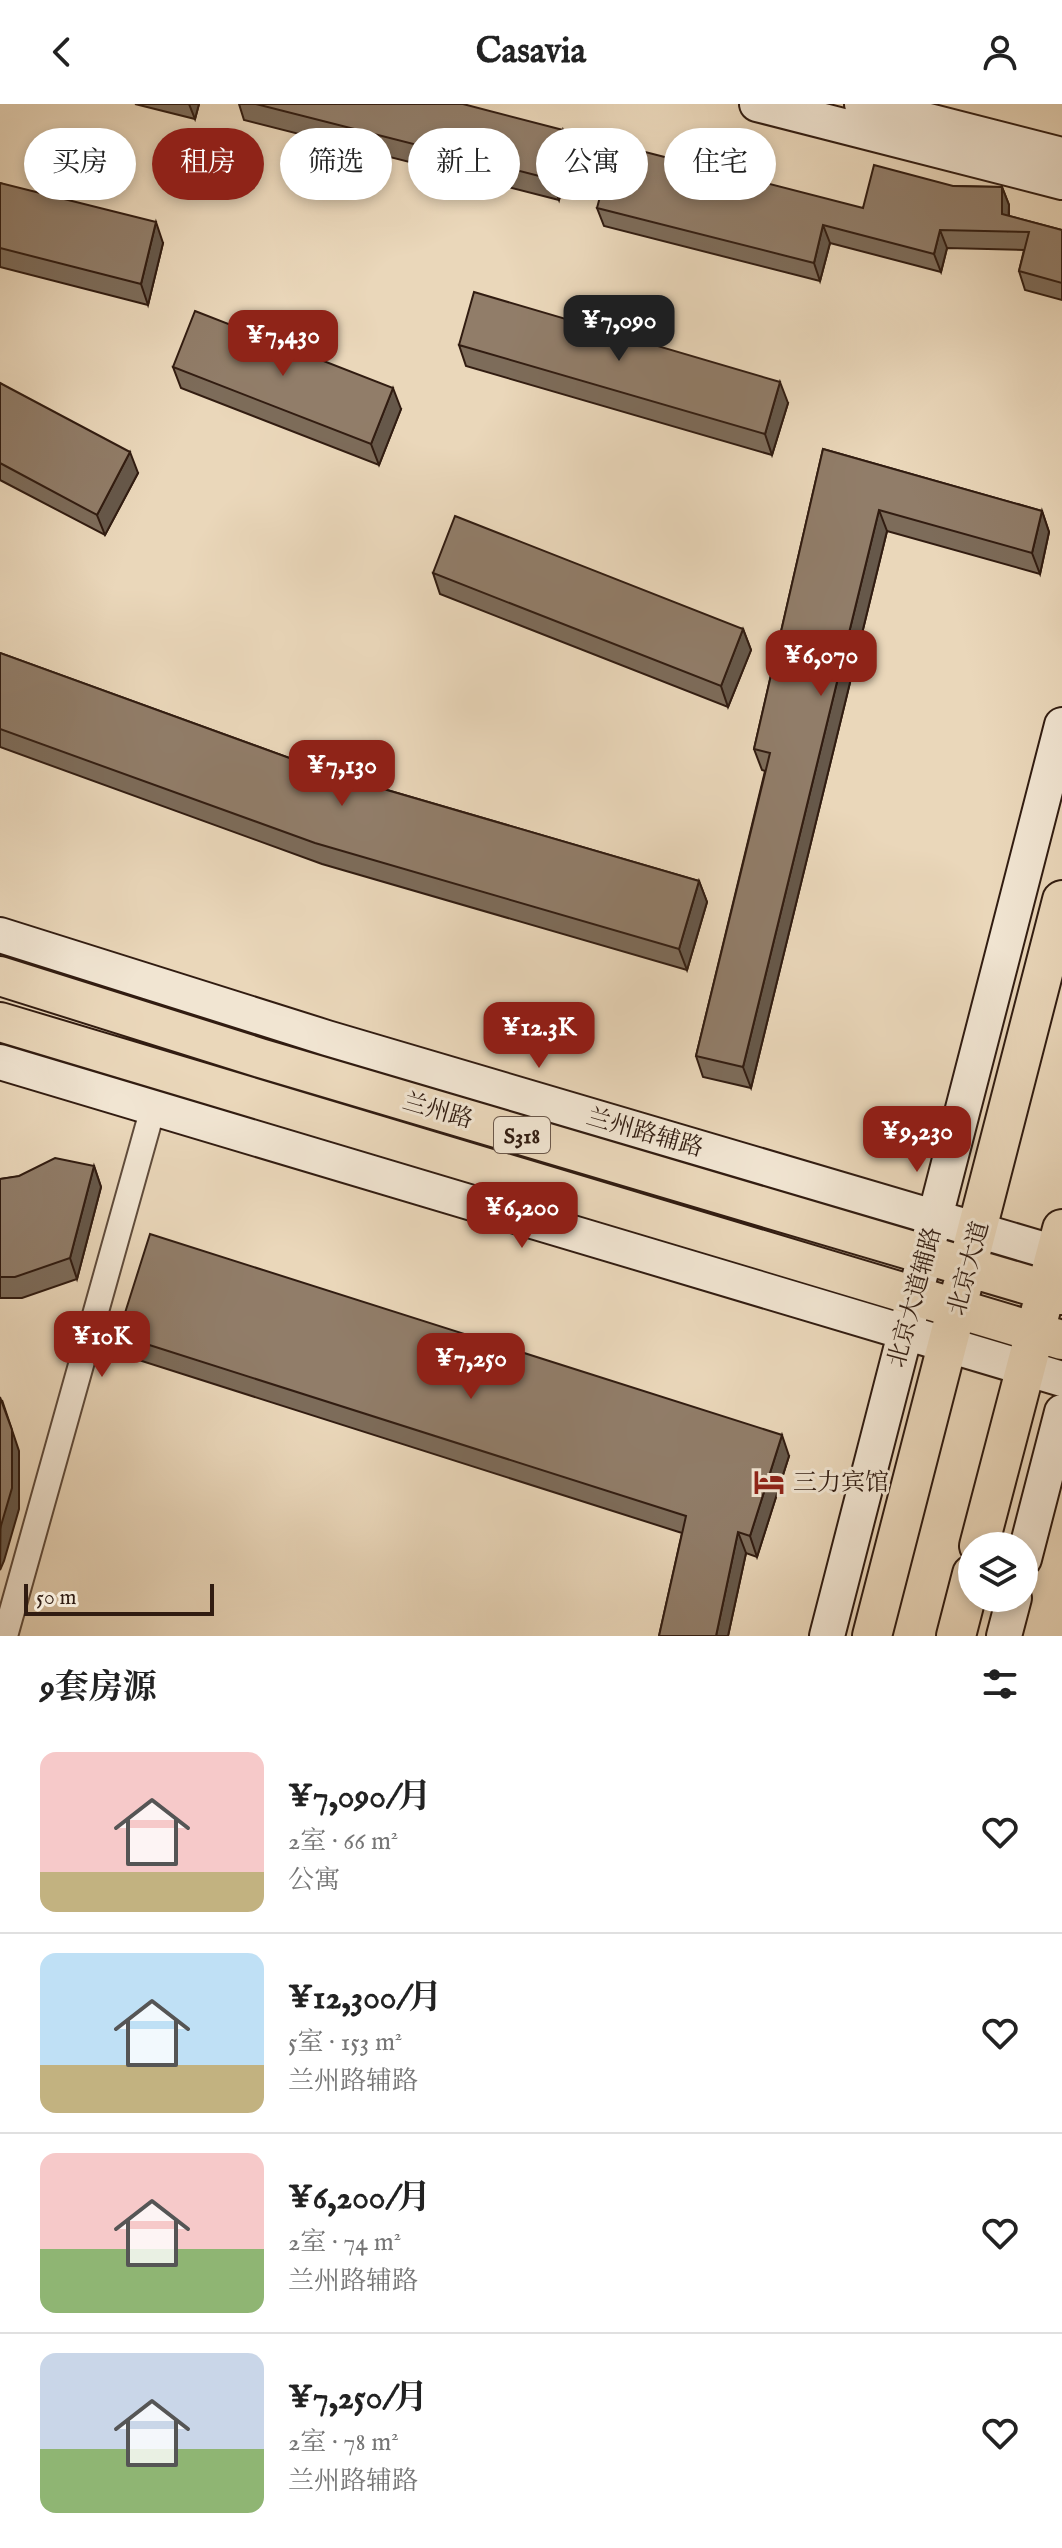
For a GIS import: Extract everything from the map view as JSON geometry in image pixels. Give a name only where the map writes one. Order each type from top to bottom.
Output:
[{"type":"main road","name":"北京大道","points":[[872,1636],[1062,900]]},
{"type":"main road","name":"兰州路","points":[[0,976],[275,1062],[1054,1292]]},
{"type":"main road","name":"兰州路","points":[[0,1022],[1048,1336]]},
{"type":"main road","points":[[983,1532],[1025,1368],[1048,1336],[1060,1246]]},
{"type":"main road","points":[[956,1636],[962,1612]]},
{"type":"street","points":[[757,104],[1062,182]]},
{"type":"street","points":[[862,104],[1062,155]]},
{"type":"street","name":"北京大道辅路","points":[[827,1636],[1062,725]]},
{"type":"street","name":"兰州路辅路","points":[[0,935],[327,1038],[978,1231],[1060,1246]]},
{"type":"street","points":[[0,1062],[1062,1379]]},
{"type":"street","points":[[5,1636],[153,1108]]},
{"type":"street","points":[[1031,1532],[1062,1412]]},
{"type":"street","points":[[1004,1636],[1010,1612]]},
{"type":"building","points":[[256,104],[463,104],[555,128],[536,128],[536,175],[520,171],[520,128],[408,128],[408,143],[392,139],[392,128],[350,128]]},
{"type":"building","points":[[648,153],[664,157],[664,200],[776,200],[776,186],[863,208],[874,165],[953,186],[1002,187],[1002,214],[1062,230],[1062,283],[1019,271],[1029,232],[940,230],[934,254],[823,225],[814,263],[597,208],[599,200],[648,200]]},
{"type":"building","points":[[0,183],[24,189],[24,200],[68,200],[156,222],[141,284],[0,248]]},
{"type":"building","points":[[474,292],[780,382],[765,434],[459,345]]},
{"type":"building","points":[[195,311],[393,388],[371,444],[173,367]]},
{"type":"building","points":[[0,383],[130,452],[97,515],[0,463]]},
{"type":"building","points":[[823,449],[1042,511],[1032,553],[879,510],[743,1067],[696,1056],[770,753],[754,749]]},
{"type":"building","points":[[455,516],[743,629],[721,686],[433,573]]},
{"type":"building","points":[[0,653],[339,776],[699,881],[679,949],[315,843],[0,729]]},
{"type":"building","points":[[55,1158],[94,1166],[70,1258],[15,1277],[0,1277],[0,1179],[19,1176]]},
{"type":"building","points":[[150,1234],[782,1435],[750,1536],[738,1532],[716,1636],[659,1636],[686,1516],[118,1335]]},
{"type":"building","points":[[0,1397],[12,1430],[12,1488],[0,1529]]},
{"type":"place","name":"三力宾馆","points":[[769,1482]]}]
